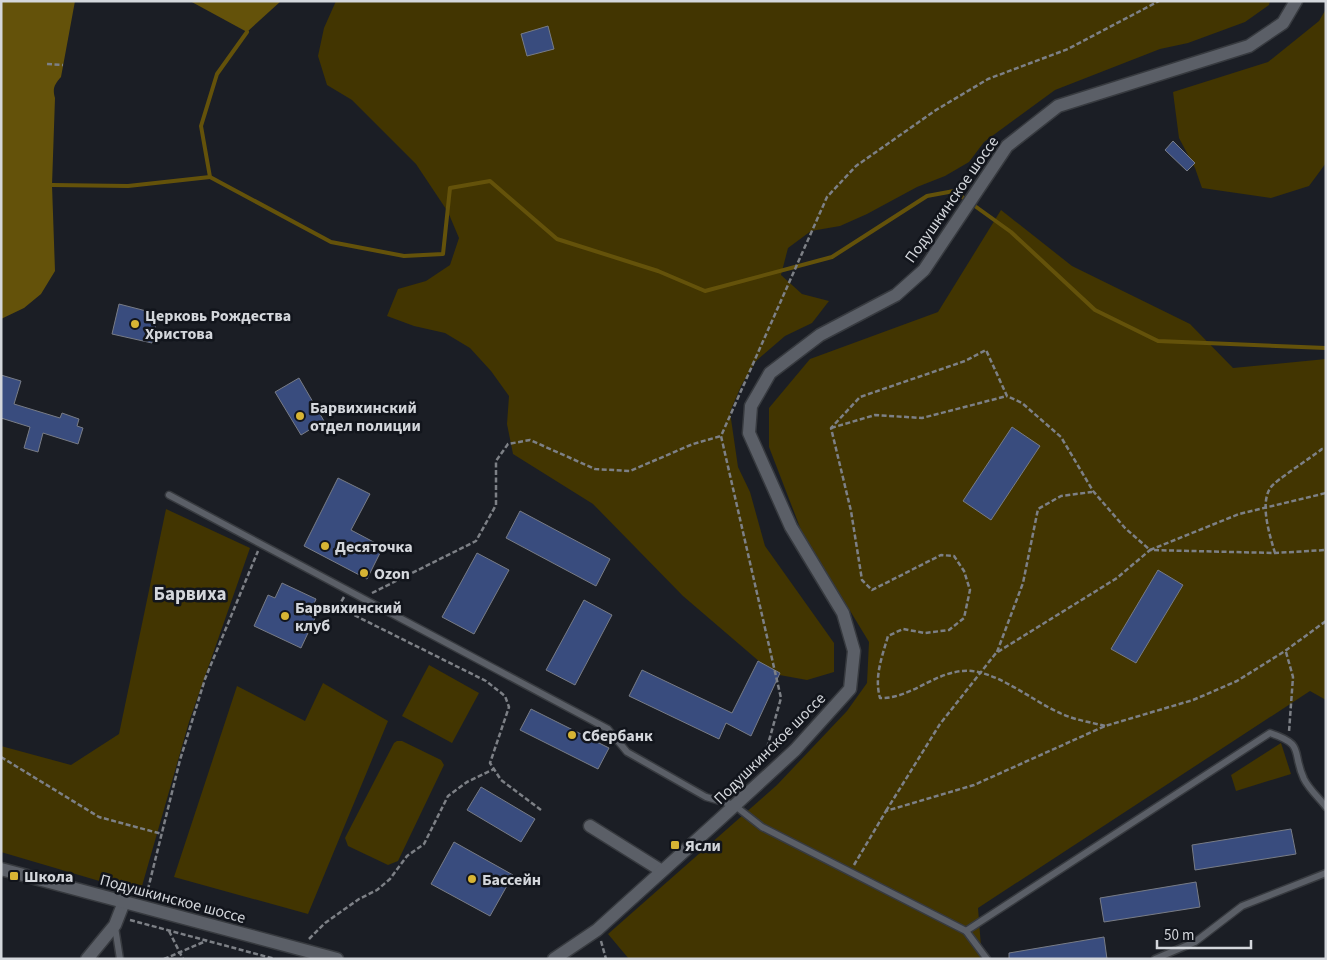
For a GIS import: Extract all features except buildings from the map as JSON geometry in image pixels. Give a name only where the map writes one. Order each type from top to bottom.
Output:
[{"type":"main road","name":"Подушкинское шоссе","points":[[555,959],[597,930],[795,750],[850,689],[854,651],[843,613],[790,527],[749,434],[751,406],[770,374],[820,335],[896,295],[924,270],[1007,146],[1058,106],[1249,46],[1283,23],[1296,1]]},
{"type":"main road","points":[[590,826],[662,871]]},
{"type":"main road","name":"Подушкинское шоссе","points":[[1,869],[337,959]]},
{"type":"main road","points":[[87,959],[117,921],[124,902]]},
{"type":"lane","points":[[169,494],[608,730],[627,752],[662,773],[706,797],[734,805],[762,827],[850,870],[966,931],[987,959]]},
{"type":"lane","points":[[966,931],[1270,733],[1288,739],[1294,746],[1304,779],[1326,807]]},
{"type":"lane","points":[[1155,959],[1195,942],[1242,906],[1326,873]]},
{"type":"lane","points":[[117,921],[120,959]]},
{"type":"path","points":[[757,783],[780,698],[721,436],[827,197],[856,166],[936,110],[988,79],[1068,50],[1159,1]]},
{"type":"path","points":[[48,64],[63,65]]},
{"type":"path","points":[[831,428],[860,397],[965,361],[986,350],[1008,396]]},
{"type":"path","points":[[831,428],[876,415],[922,418],[984,400],[1008,396],[1022,403],[1062,437],[1093,491],[1125,528],[1150,550],[1275,553],[1326,550]]},
{"type":"path","points":[[831,428],[851,511],[862,580],[872,590],[941,555],[954,556],[964,571],[970,590],[964,618],[949,630],[925,633],[903,630],[888,636],[879,665],[877,687],[880,698],[893,699],[936,677],[963,671],[983,672],[1062,714],[1105,726]]},
{"type":"path","points":[[361,598],[476,541],[496,505],[496,461],[508,444],[530,440],[595,469],[630,471],[693,444],[721,436]]},
{"type":"path","points":[[1275,553],[1265,508],[1270,487],[1322,449],[1326,449]]},
{"type":"path","points":[[850,870],[940,724],[983,672],[996,653],[1023,583],[1038,509],[1061,496],[1093,491]]},
{"type":"path","points":[[996,653],[1117,578],[1150,550],[1239,514],[1326,493]]},
{"type":"path","points":[[140,923],[180,760],[205,679],[261,545]]},
{"type":"path","points":[[347,591],[338,607],[486,681],[505,696],[509,708],[490,763],[501,780],[541,810]]},
{"type":"path","points":[[886,811],[974,785],[1105,726],[1193,700],[1236,681],[1286,651],[1326,620]]},
{"type":"path","points":[[1286,651],[1293,677],[1288,739]]},
{"type":"path","points":[[1,757],[99,817],[162,834]]},
{"type":"path","points":[[299,948],[324,922],[359,899],[377,890],[390,879],[407,856],[424,844],[448,796],[467,782],[494,769]]},
{"type":"path","points":[[117,921],[140,923],[275,959]]},
{"type":"path","points":[[597,930],[606,959]]},
{"type":"path","points":[[169,931],[184,959]]},
{"type":"path","points":[[164,959],[207,941]]},
{"type":"shaded area","points":[[1,1],[75,1],[61,77],[54,89],[52,185],[55,271],[41,294],[24,308],[1,319]]},
{"type":"shaded area","points":[[190,1],[281,1],[247,32]]},
{"type":"shaded area","points":[[336,1],[1270,1],[1269,5],[1245,22],[1188,43],[1160,49],[1055,90],[984,142],[969,162],[945,176],[917,187],[840,226],[811,231],[788,248],[781,275],[802,294],[829,301],[812,323],[785,336],[756,361],[741,386],[730,412],[738,467],[750,492],[765,546],[834,643],[834,672],[807,680],[774,674],[683,596],[593,504],[513,454],[507,424],[509,396],[491,371],[470,348],[445,333],[414,326],[387,316],[398,289],[426,281],[450,265],[459,238],[448,212],[416,164],[352,100],[327,85],[318,56],[324,28]]},
{"type":"shaded area","points":[[1326,9],[1326,163],[1309,186],[1271,198],[1202,188],[1195,168],[1179,138],[1173,92],[1268,62],[1319,21]]},
{"type":"shaded area","points":[[1001,210],[1072,266],[1190,324],[1233,368],[1326,359],[1326,700],[1310,691],[978,908],[982,959],[629,959],[608,934],[777,785],[847,711],[867,683],[869,642],[801,530],[769,447],[769,408],[810,359],[938,312]]},
{"type":"shaded area","points":[[166,509],[250,548],[189,722],[140,893],[1,852],[1,746],[71,765],[119,734]]},
{"type":"shaded area","points":[[429,665],[479,693],[452,743],[402,716]]},
{"type":"shaded area","points":[[323,683],[388,721],[308,914],[174,877],[237,686],[305,721]]},
{"type":"shaded area","points":[[402,741],[441,760],[444,765],[398,861],[388,865],[348,846],[345,838],[394,743]]},
{"type":"shaded area","points":[[1281,743],[1291,774],[1236,791],[1231,775]]},
{"type":"waterway","points":[[247,32],[217,74],[201,126],[210,177],[331,242],[404,256],[443,254],[450,188],[490,181],[557,239],[658,271],[705,291],[832,257],[927,196],[954,191],[1011,232],[1095,310],[1158,341],[1326,348]]},
{"type":"waterway","points":[[52,185],[128,186],[210,177]]},
{"type":"place","name":"Церковь Рождества Христова","points":[[135,324]]},
{"type":"place","name":"Барвихинский отдел полиции","points":[[300,416]]},
{"type":"place","name":"Десяточка","points":[[325,546]]},
{"type":"place","name":"Ozon","points":[[364,573]]},
{"type":"place","name":"Барвихинский клуб","points":[[285,616]]},
{"type":"place","name":"Сбербанк","points":[[572,735]]},
{"type":"place","name":"Ясли","points":[[675,845]]},
{"type":"place","name":"Школа","points":[[14,876]]},
{"type":"place","name":"Бассейн","points":[[472,879]]},
{"type":"district","name":"Барвиха","points":[[190,593]]}]
